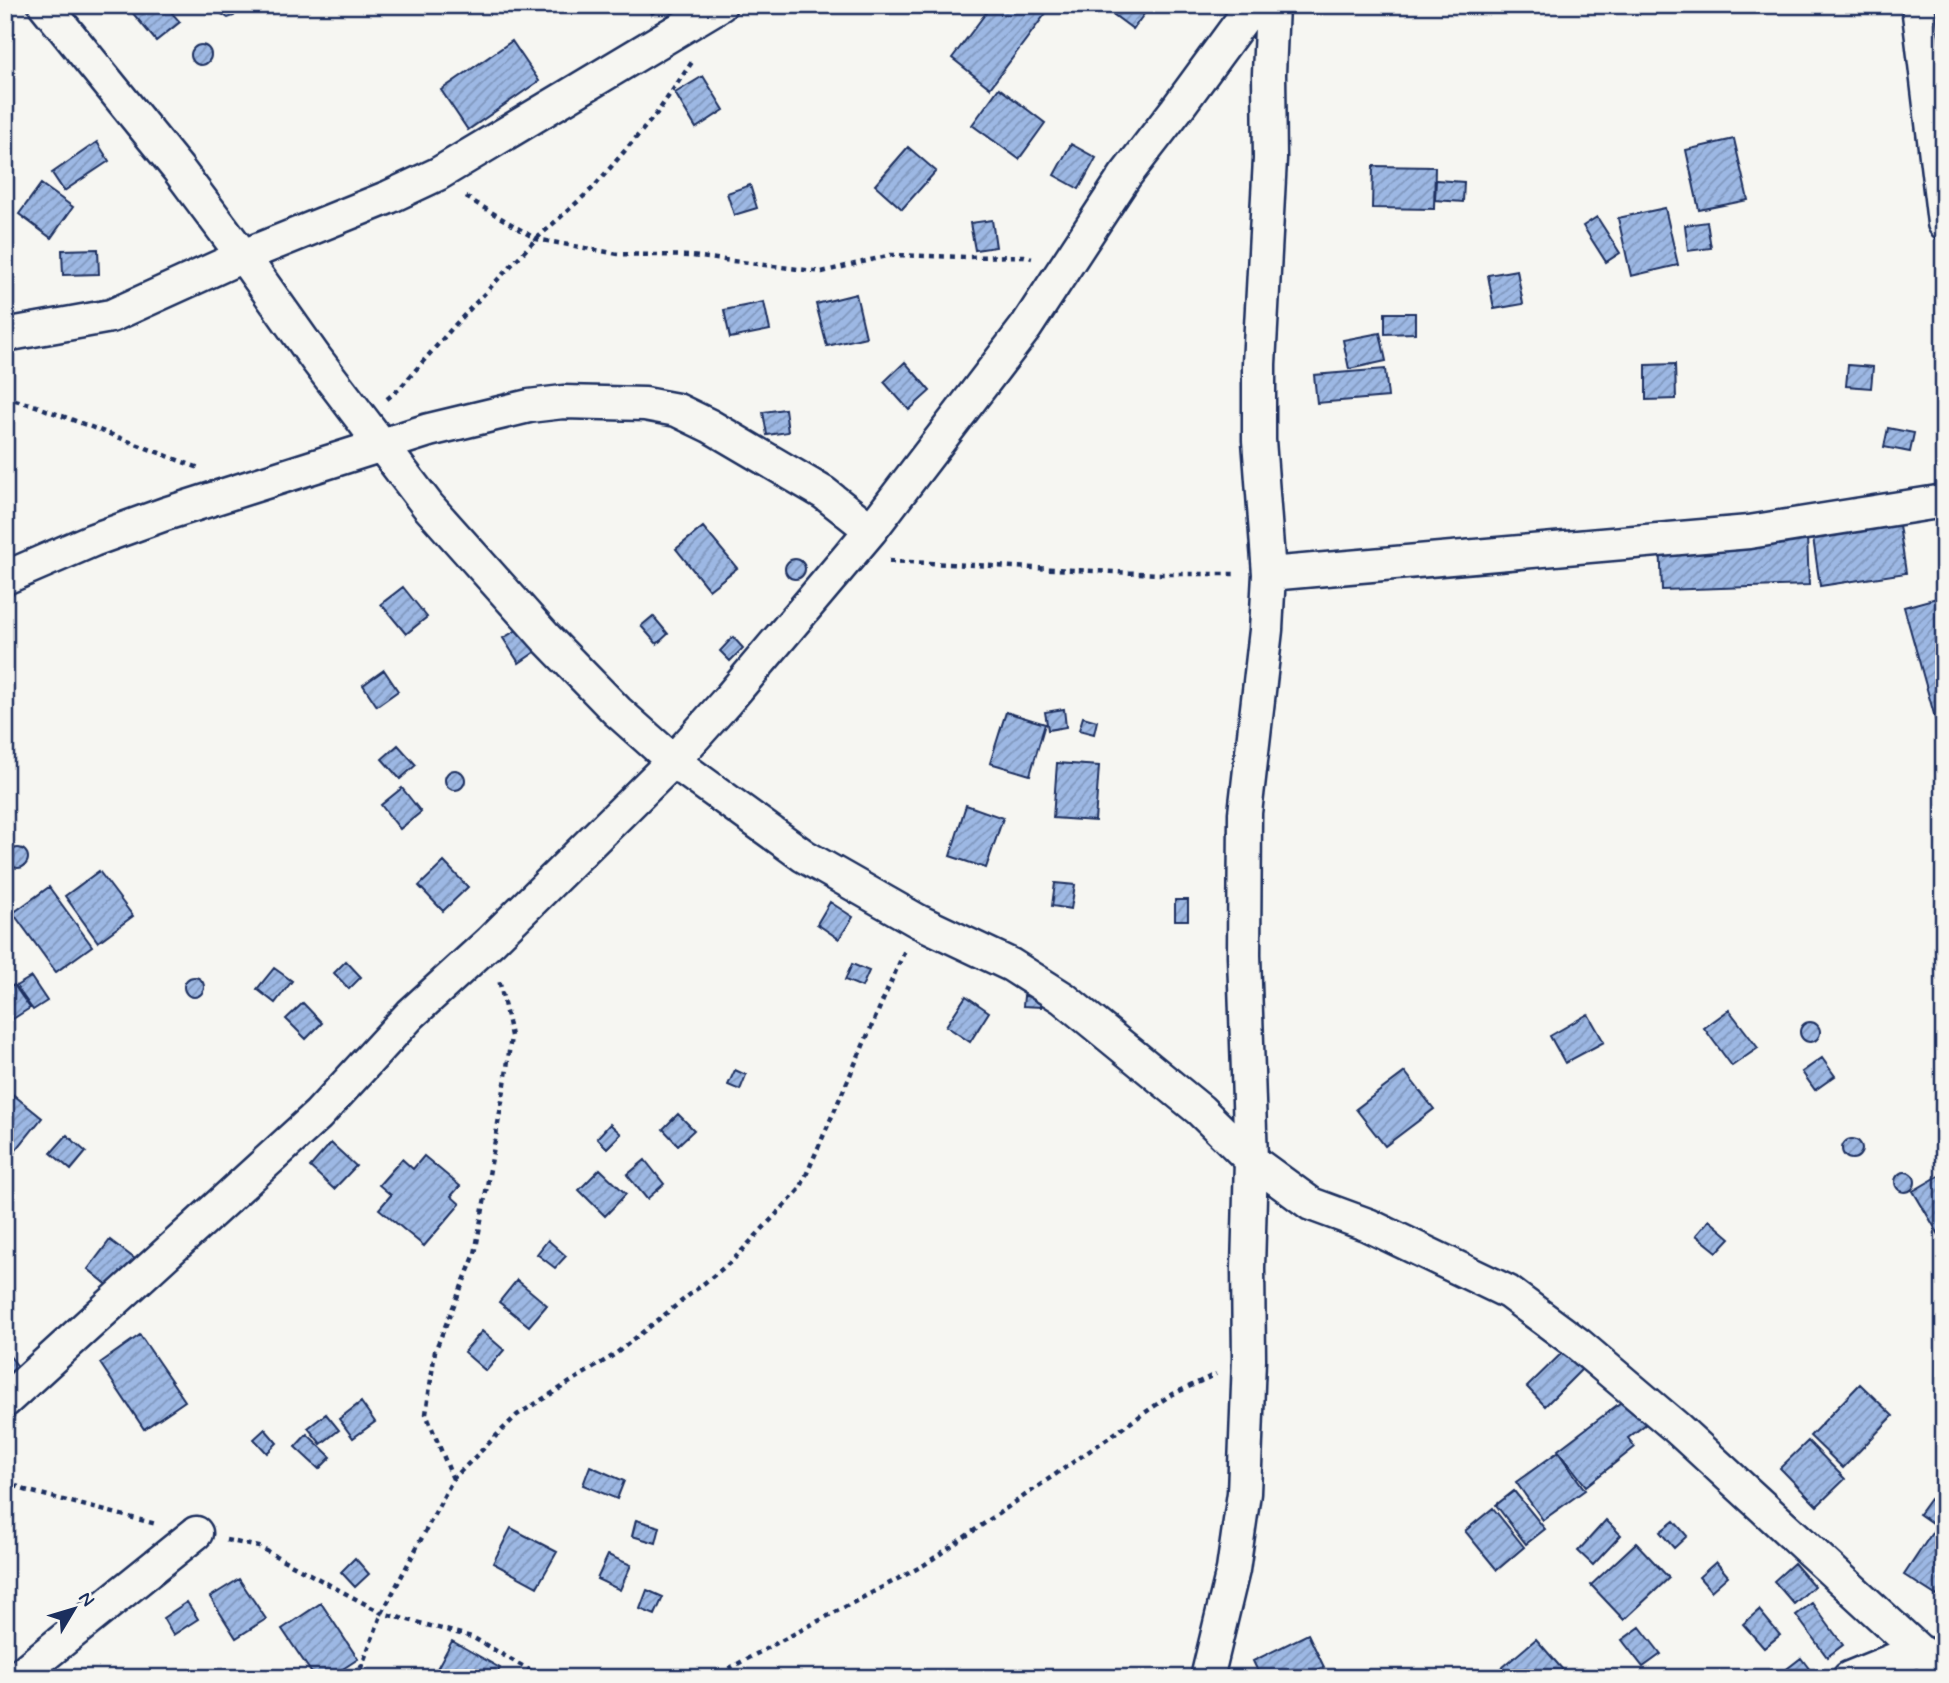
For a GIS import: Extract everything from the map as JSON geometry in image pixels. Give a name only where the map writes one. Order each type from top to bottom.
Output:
[{"type":"street","points":[[45,5],[177,169],[428,506],[546,638],[617,711],[673,761],[804,856],[918,921],[1011,965],[1063,998],[1200,1110],[1251,1160],[1311,1204],[1368,1225],[1508,1292],[1578,1344],[1677,1428],[1931,1658]]},
{"type":"street","points":[[5,1401],[318,1115],[411,1014],[491,941],[673,761],[871,530],[1026,327],[1125,176],[1253,5]]},
{"type":"street","points":[[1207,1678],[1233,1570],[1244,1493],[1249,1359],[1251,1160],[1244,955],[1245,813],[1266,631],[1269,573],[1259,440],[1259,363],[1270,159],[1269,74],[1272,5]]},
{"type":"street","points":[[1918,5],[1944,223]]},
{"type":"street","points":[[5,335],[111,316],[243,256],[389,197],[438,174],[714,7]]},
{"type":"street","points":[[5,578],[105,536],[429,429],[529,406],[563,402],[645,404],[677,410],[710,426],[824,493],[871,530]]},
{"type":"street","points":[[1269,573],[1749,532],[1944,501]]},
{"type":"street","points":[[16,1678],[196,1533]]},
{"type":"street","points":[[1849,1678],[1931,1658]]},
{"type":"path","points":[[361,419],[400,389],[454,326],[536,239],[593,188],[657,113],[695,57]]},
{"type":"path","points":[[438,174],[475,204],[536,239],[618,254],[692,256],[822,272],[891,255],[1024,256],[1065,269]]},
{"type":"path","points":[[5,397],[36,406],[249,488]]},
{"type":"path","points":[[846,558],[1157,574],[1269,573]]},
{"type":"path","points":[[357,1678],[382,1613],[453,1479],[517,1415],[614,1355],[732,1261],[800,1189],[918,921]]},
{"type":"path","points":[[453,1479],[426,1414],[435,1351],[475,1254],[505,1084],[511,1036],[491,941]]},
{"type":"path","points":[[711,1678],[924,1565],[1169,1396],[1249,1359]]},
{"type":"path","points":[[5,1481],[25,1490],[116,1515],[258,1548],[382,1613],[472,1637],[543,1678]]},
{"type":"building","points":[[126,5],[165,5],[180,22],[156,41]]},
{"type":"building","points":[[219,5],[238,5],[238,10],[234,16],[228,18],[220,13]]},
{"type":"building","points":[[646,5],[665,5],[652,14]]},
{"type":"building","points":[[992,5],[1052,5],[990,88],[952,58]]},
{"type":"building","points":[[1115,5],[1141,5],[1147,10],[1133,29],[1110,12]]},
{"type":"building","points":[[512,41],[539,81],[468,130],[441,90]]},
{"type":"building","points":[[201,45],[208,48],[211,55],[208,62],[201,65],[194,62],[191,55],[194,48]]},
{"type":"building","points":[[703,76],[724,110],[696,128],[675,93]]},
{"type":"building","points":[[999,88],[1045,123],[1019,159],[972,125]]},
{"type":"building","points":[[1734,139],[1748,200],[1699,210],[1686,150]]},
{"type":"building","points":[[97,142],[109,161],[64,191],[52,173]]},
{"type":"building","points":[[1071,144],[1096,158],[1079,189],[1054,175]]},
{"type":"building","points":[[908,147],[936,171],[902,209],[875,185]]},
{"type":"building","points":[[1373,166],[1435,167],[1434,209],[1372,208]]},
{"type":"building","points":[[1436,180],[1464,182],[1463,202],[1435,200]]},
{"type":"building","points":[[41,184],[73,207],[51,238],[19,214]]},
{"type":"building","points":[[750,185],[757,208],[734,215],[727,193]]},
{"type":"building","points":[[1665,208],[1678,265],[1631,276],[1618,218]]},
{"type":"building","points":[[1597,217],[1620,253],[1606,262],[1583,226]]},
{"type":"building","points":[[992,220],[996,247],[975,250],[970,223]]},
{"type":"building","points":[[1707,222],[1711,248],[1688,251],[1685,225]]},
{"type":"building","points":[[5,249],[13,268],[5,271]]},
{"type":"building","points":[[98,249],[99,274],[63,275],[62,250]]},
{"type":"building","points":[[1517,270],[1523,304],[1494,309],[1488,275]]},
{"type":"building","points":[[856,294],[866,337],[827,346],[816,304]]},
{"type":"building","points":[[764,302],[770,330],[730,338],[724,310]]},
{"type":"building","points":[[1385,313],[1415,313],[1415,333],[1385,334]]},
{"type":"building","points":[[1380,333],[1386,361],[1349,369],[1343,340]]},
{"type":"building","points":[[905,362],[930,391],[909,410],[884,382]]},
{"type":"building","points":[[1675,364],[1676,399],[1646,400],[1646,365]]},
{"type":"building","points":[[1848,365],[1873,367],[1871,388],[1846,386]]},
{"type":"building","points":[[1385,369],[1388,397],[1317,403],[1314,375]]},
{"type":"building","points":[[785,409],[788,432],[767,435],[763,412]]},
{"type":"building","points":[[1888,428],[1914,433],[1910,452],[1884,447]]},
{"type":"building","points":[[1898,518],[1906,573],[1820,586],[1812,531]]},
{"type":"building","points":[[703,527],[737,568],[709,590],[676,549]]},
{"type":"building","points":[[1807,537],[1809,585],[1662,590],[1660,541]]},
{"type":"building","points":[[795,559],[802,562],[805,569],[802,576],[795,579],[788,576],[785,569],[788,562]]},
{"type":"building","points":[[403,587],[427,617],[406,634],[381,604]]},
{"type":"building","points":[[1944,596],[1944,750],[1904,607]]},
{"type":"building","points":[[653,616],[668,634],[657,644],[641,626]]},
{"type":"building","points":[[524,626],[538,650],[519,663],[503,638]]},
{"type":"building","points":[[733,637],[743,648],[730,661],[720,651]]},
{"type":"building","points":[[384,670],[398,691],[377,706],[363,685]]},
{"type":"building","points":[[1064,709],[1066,727],[1048,730],[1045,712]]},
{"type":"building","points":[[1006,712],[1045,724],[1030,775],[990,763]]},
{"type":"building","points":[[1083,717],[1097,721],[1094,734],[1079,730]]},
{"type":"building","points":[[398,745],[416,765],[400,779],[382,759]]},
{"type":"building","points":[[1057,763],[1099,766],[1095,821],[1053,818]]},
{"type":"building","points":[[455,770],[462,773],[465,780],[462,787],[455,790],[448,787],[445,780],[448,773]]},
{"type":"building","points":[[402,788],[421,812],[400,829],[381,805]]},
{"type":"building","points":[[966,805],[1003,818],[986,868],[950,856]]},
{"type":"building","points":[[18,848],[25,851],[28,858],[25,865],[18,868],[11,865],[8,858],[11,851]]},
{"type":"building","points":[[444,862],[468,887],[443,911],[419,886]]},
{"type":"building","points":[[99,871],[133,916],[98,942],[65,896]]},
{"type":"building","points":[[1055,883],[1075,885],[1071,909],[1052,906]]},
{"type":"building","points":[[49,887],[92,946],[56,972],[13,913]]},
{"type":"building","points":[[1175,900],[1188,900],[1188,920],[1175,920]]},
{"type":"building","points":[[830,902],[853,917],[839,939],[817,924]]},
{"type":"building","points":[[346,961],[361,977],[349,989],[334,973]]},
{"type":"building","points":[[852,964],[869,971],[862,987],[845,980]]},
{"type":"building","points":[[274,968],[292,981],[275,1003],[257,989]]},
{"type":"building","points":[[31,977],[47,1001],[33,1010],[16,986]]},
{"type":"building","points":[[194,977],[201,980],[204,987],[201,994],[194,997],[187,994],[184,987],[187,980]]},
{"type":"building","points":[[14,985],[30,1008],[5,1024],[5,991]]},
{"type":"building","points":[[966,996],[989,1012],[970,1042],[946,1026]]},
{"type":"building","points":[[1024,996],[1041,998],[1041,1007],[1023,1006]]},
{"type":"building","points":[[303,1003],[322,1023],[306,1039],[286,1019]]},
{"type":"building","points":[[1729,1010],[1758,1048],[1732,1066],[1704,1028]]},
{"type":"building","points":[[1588,1014],[1604,1042],[1565,1063],[1550,1036]]},
{"type":"building","points":[[1810,1022],[1817,1025],[1820,1032],[1817,1039],[1810,1042],[1803,1039],[1800,1032],[1803,1025]]},
{"type":"building","points":[[1822,1058],[1835,1076],[1815,1090],[1802,1072]]},
{"type":"building","points":[[735,1070],[746,1075],[740,1090],[728,1085]]},
{"type":"building","points":[[1405,1072],[1434,1109],[1385,1146],[1356,1109]]},
{"type":"building","points":[[5,1088],[42,1118],[5,1164]]},
{"type":"building","points":[[678,1114],[694,1130],[678,1145],[663,1129]]},
{"type":"building","points":[[610,1124],[621,1134],[607,1148],[597,1138]]},
{"type":"building","points":[[67,1135],[86,1152],[71,1170],[51,1153]]},
{"type":"building","points":[[1852,1139],[1859,1142],[1862,1149],[1859,1156],[1852,1159],[1845,1156],[1842,1149],[1845,1142]]},
{"type":"building","points":[[331,1143],[356,1166],[334,1189],[310,1167]]},
{"type":"building","points":[[424,1156],[460,1186],[451,1196],[460,1204],[424,1246],[379,1209],[391,1195],[379,1185],[402,1159],[413,1169]]},
{"type":"building","points":[[645,1160],[664,1184],[647,1199],[627,1175]]},
{"type":"building","points":[[600,1169],[626,1194],[605,1216],[579,1190]]},
{"type":"building","points":[[1905,1172],[1912,1175],[1915,1182],[1912,1189],[1905,1192],[1898,1189],[1895,1182],[1898,1175]]},
{"type":"building","points":[[1944,1173],[1944,1243],[1913,1191]]},
{"type":"building","points":[[1709,1220],[1730,1238],[1717,1252],[1696,1235]]},
{"type":"building","points":[[110,1240],[143,1265],[120,1295],[88,1269]]},
{"type":"building","points":[[548,1240],[566,1256],[555,1268],[537,1254]]},
{"type":"building","points":[[517,1280],[547,1305],[529,1326],[499,1302]]},
{"type":"building","points":[[482,1331],[504,1350],[486,1371],[464,1352]]},
{"type":"building","points":[[140,1335],[185,1401],[144,1429],[100,1363]]},
{"type":"building","points":[[1566,1349],[1584,1367],[1545,1406],[1527,1387]]},
{"type":"building","points":[[5,1350],[23,1373],[5,1387]]},
{"type":"building","points":[[1860,1384],[1893,1416],[1843,1468],[1810,1436]]},
{"type":"building","points":[[1625,1399],[1646,1424],[1628,1438],[1635,1447],[1586,1486],[1558,1450]]},
{"type":"building","points":[[361,1402],[375,1422],[353,1438],[339,1419]]},
{"type":"building","points":[[326,1414],[339,1430],[321,1444],[308,1428]]},
{"type":"building","points":[[265,1429],[277,1443],[267,1453],[254,1439]]},
{"type":"building","points":[[307,1434],[331,1457],[319,1469],[295,1447]]},
{"type":"building","points":[[1808,1441],[1845,1479],[1817,1506],[1780,1468]]},
{"type":"building","points":[[1558,1452],[1585,1490],[1543,1520],[1516,1482]]},
{"type":"building","points":[[590,1466],[624,1481],[617,1499],[583,1485]]},
{"type":"building","points":[[1514,1491],[1545,1529],[1526,1544],[1496,1505]]},
{"type":"building","points":[[1930,1499],[1944,1509],[1944,1516],[1936,1526],[1919,1514]]},
{"type":"building","points":[[1493,1508],[1524,1547],[1497,1570],[1465,1531]]},
{"type":"building","points":[[636,1520],[660,1527],[656,1543],[632,1536]]},
{"type":"building","points":[[1606,1520],[1621,1535],[1593,1565],[1578,1551]]},
{"type":"building","points":[[1674,1521],[1687,1536],[1674,1548],[1660,1532]]},
{"type":"building","points":[[511,1528],[557,1552],[537,1587],[493,1563]]},
{"type":"building","points":[[1934,1530],[1944,1537],[1944,1585],[1937,1596],[1904,1575]]},
{"type":"building","points":[[1636,1543],[1669,1578],[1624,1620],[1591,1585]]},
{"type":"building","points":[[608,1555],[631,1565],[620,1590],[597,1579]]},
{"type":"building","points":[[355,1558],[369,1574],[355,1587],[341,1572]]},
{"type":"building","points":[[1716,1562],[1728,1576],[1711,1591],[1699,1577]]},
{"type":"building","points":[[1794,1563],[1814,1586],[1794,1604],[1774,1581]]},
{"type":"building","points":[[239,1579],[266,1619],[236,1638],[210,1597]]},
{"type":"building","points":[[647,1590],[663,1597],[655,1615],[640,1609]]},
{"type":"building","points":[[187,1602],[198,1619],[173,1635],[163,1618]]},
{"type":"building","points":[[321,1603],[358,1659],[329,1678],[315,1678],[282,1629]]},
{"type":"building","points":[[1812,1603],[1843,1645],[1827,1657],[1796,1615]]},
{"type":"building","points":[[1759,1610],[1780,1635],[1764,1648],[1743,1624]]},
{"type":"building","points":[[1640,1627],[1661,1654],[1643,1667],[1622,1640]]},
{"type":"building","points":[[1308,1634],[1324,1667],[1302,1678],[1261,1678],[1253,1661]]},
{"type":"building","points":[[1536,1639],[1563,1670],[1554,1678],[1490,1678]]},
{"type":"building","points":[[452,1641],[500,1668],[494,1678],[442,1678],[434,1674]]},
{"type":"building","points":[[1801,1658],[1816,1678],[1781,1678],[1779,1675]]}]
